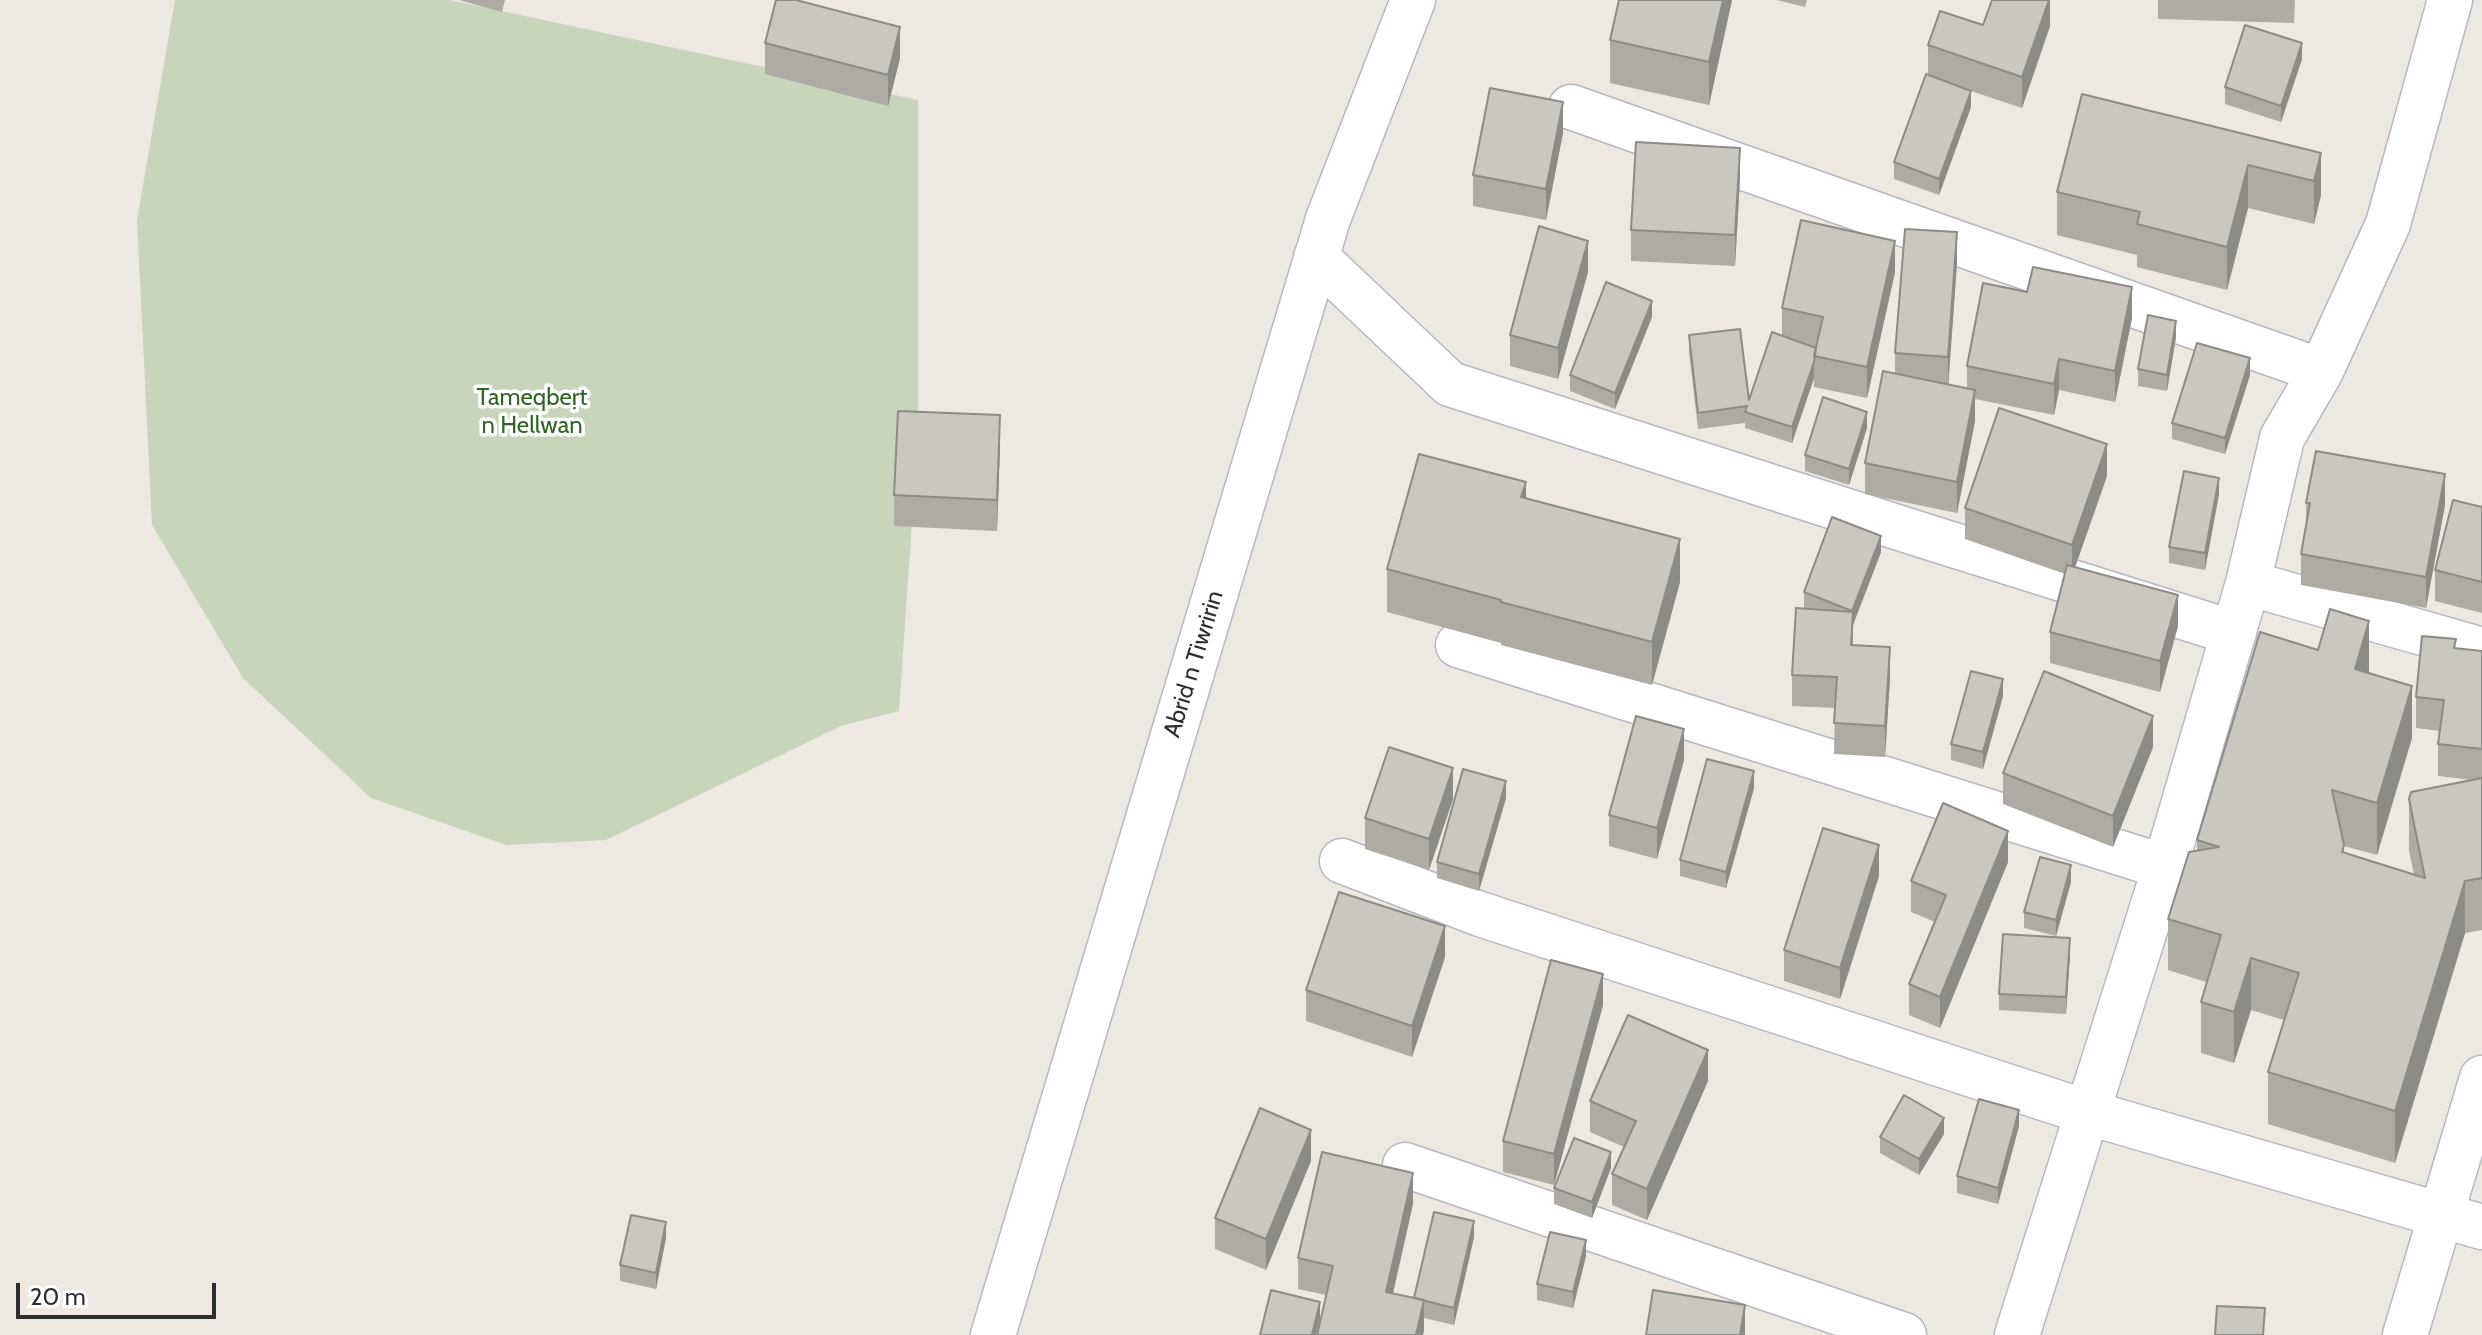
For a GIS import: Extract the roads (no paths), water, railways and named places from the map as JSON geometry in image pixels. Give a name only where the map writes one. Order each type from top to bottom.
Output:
[{"type":"street","name":"Abrid n Tiwririn","points":[[993,1335],[1316,257],[1413,0]]},
{"type":"street","points":[[2017,1335],[2165,867],[2248,583],[2282,438],[2321,371],[2388,224],[2450,0]]},
{"type":"street","points":[[1571,107],[2321,371]]},
{"type":"street","points":[[1316,257],[1450,384],[2234,633]]},
{"type":"street","points":[[2248,583],[2482,650]]},
{"type":"street","points":[[1458,645],[2165,867]]},
{"type":"street","points":[[1342,861],[1480,914],[2086,1112],[2462,1222]]},
{"type":"street","points":[[2405,1335],[2462,1222],[2482,1078]]},
{"type":"street","points":[[1405,1165],[1904,1335]]},
{"type":"park label","name":"Tameqbeṛt n Hellwan","points":[[532,412]]}]
